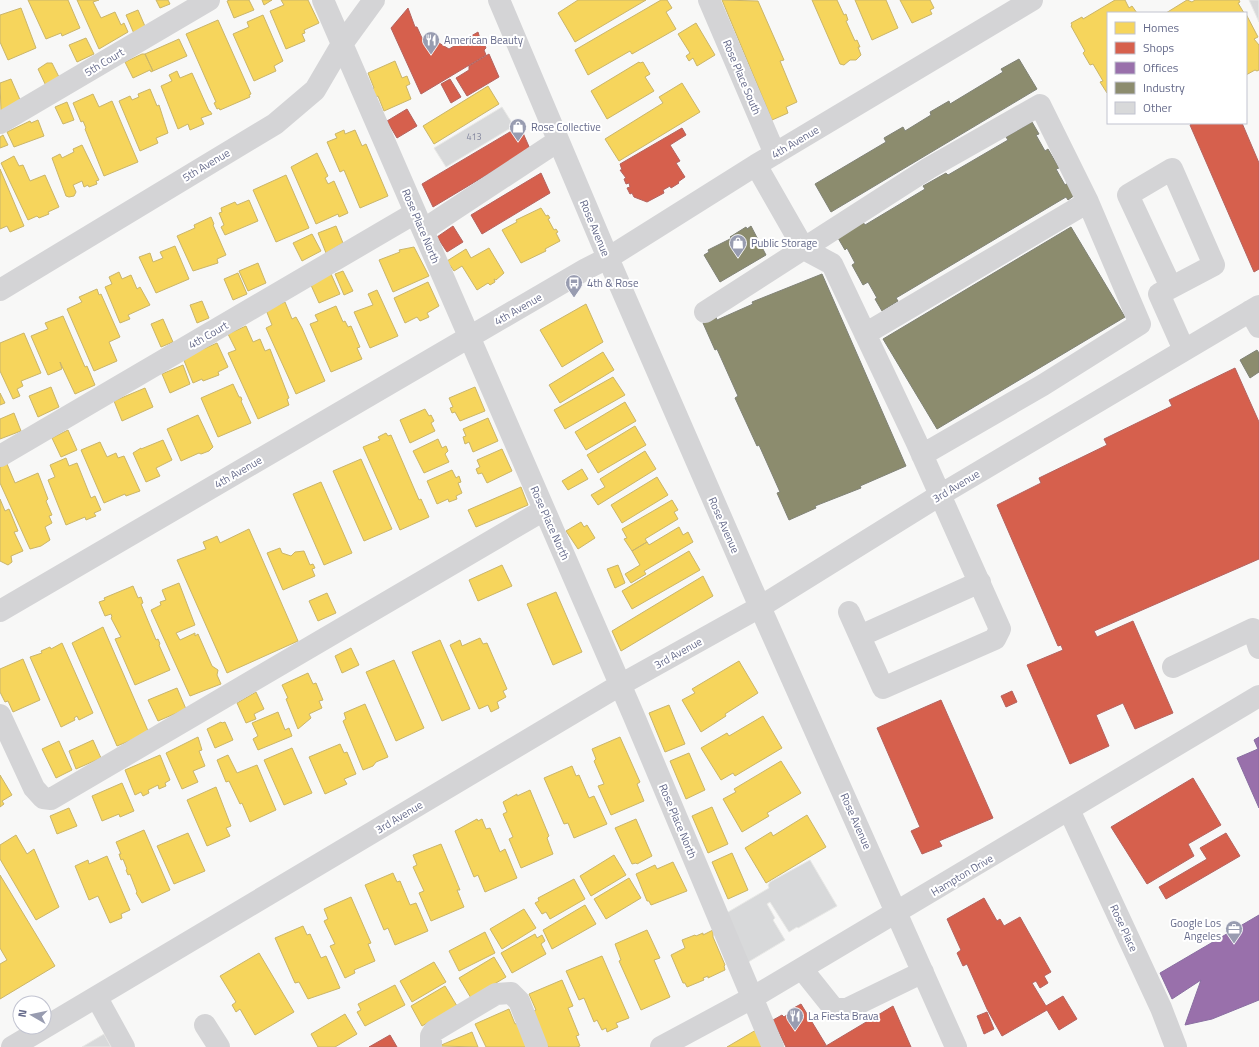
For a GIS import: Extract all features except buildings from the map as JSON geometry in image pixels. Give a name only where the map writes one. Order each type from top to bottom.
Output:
[{"type":"street","name":"5th Court","points":[[0,123],[209,0]]},
{"type":"street","name":"Rose Place North","points":[[323,0],[620,685],[773,1047]]},
{"type":"street","name":"5th Avenue","points":[[0,290],[275,124],[315,90],[342,44],[374,0]]},
{"type":"street","name":"Rose Avenue","points":[[499,0],[608,258],[760,607],[956,1047]]},
{"type":"street","name":"Rose Place South","points":[[709,0],[775,154]]},
{"type":"street","name":"4th Avenue","points":[[0,611],[586,269],[608,258],[756,165],[1032,0]]},
{"type":"street","points":[[705,312],[929,168],[1040,105],[1088,202],[1140,324],[1043,385],[922,455]]},
{"type":"street","name":"4th Court","points":[[0,456],[419,222],[558,141]]},
{"type":"street","points":[[756,165],[804,248],[832,264],[922,455],[1000,629],[995,639],[883,688],[849,612]]},
{"type":"street","points":[[1171,287],[1128,195],[1172,169],[1214,265],[1159,294],[1184,350]]},
{"type":"street","points":[[865,334],[1088,202]]},
{"type":"street","name":"3rd Avenue","points":[[12,1047],[97,998],[620,685],[760,607],[940,496],[1184,350],[1256,315]]},
{"type":"street","points":[[0,715],[34,788],[43,798],[51,799],[544,510]]},
{"type":"street","points":[[860,636],[980,582]]},
{"type":"street","points":[[1173,667],[1257,634]]},
{"type":"street","name":"Hampton Drive","points":[[661,1047],[802,969],[1259,696]]},
{"type":"street","name":"Rose Place","points":[[1069,810],[1161,1008],[1176,1047]]},
{"type":"street","points":[[802,969],[834,1009],[847,1009],[923,972]]},
{"type":"street","points":[[431,1047],[430,1036],[434,1031],[496,994],[511,993],[519,1001],[537,1047]]},
{"type":"street","points":[[97,998],[124,1047]]},
{"type":"street","points":[[206,1025],[219,1047]]},
{"type":"place","name":"American Beauty","points":[[431,55]]},
{"type":"place","name":"Rose Collective","points":[[518,142]]},
{"type":"place","name":"Public Storage","points":[[738,258]]},
{"type":"place","name":"4th & Rose","points":[[574,298]]},
{"type":"place","name":"Google Los Angeles","points":[[1234,944]]},
{"type":"place","name":"La Fiesta Brava","points":[[795,1031]]}]
